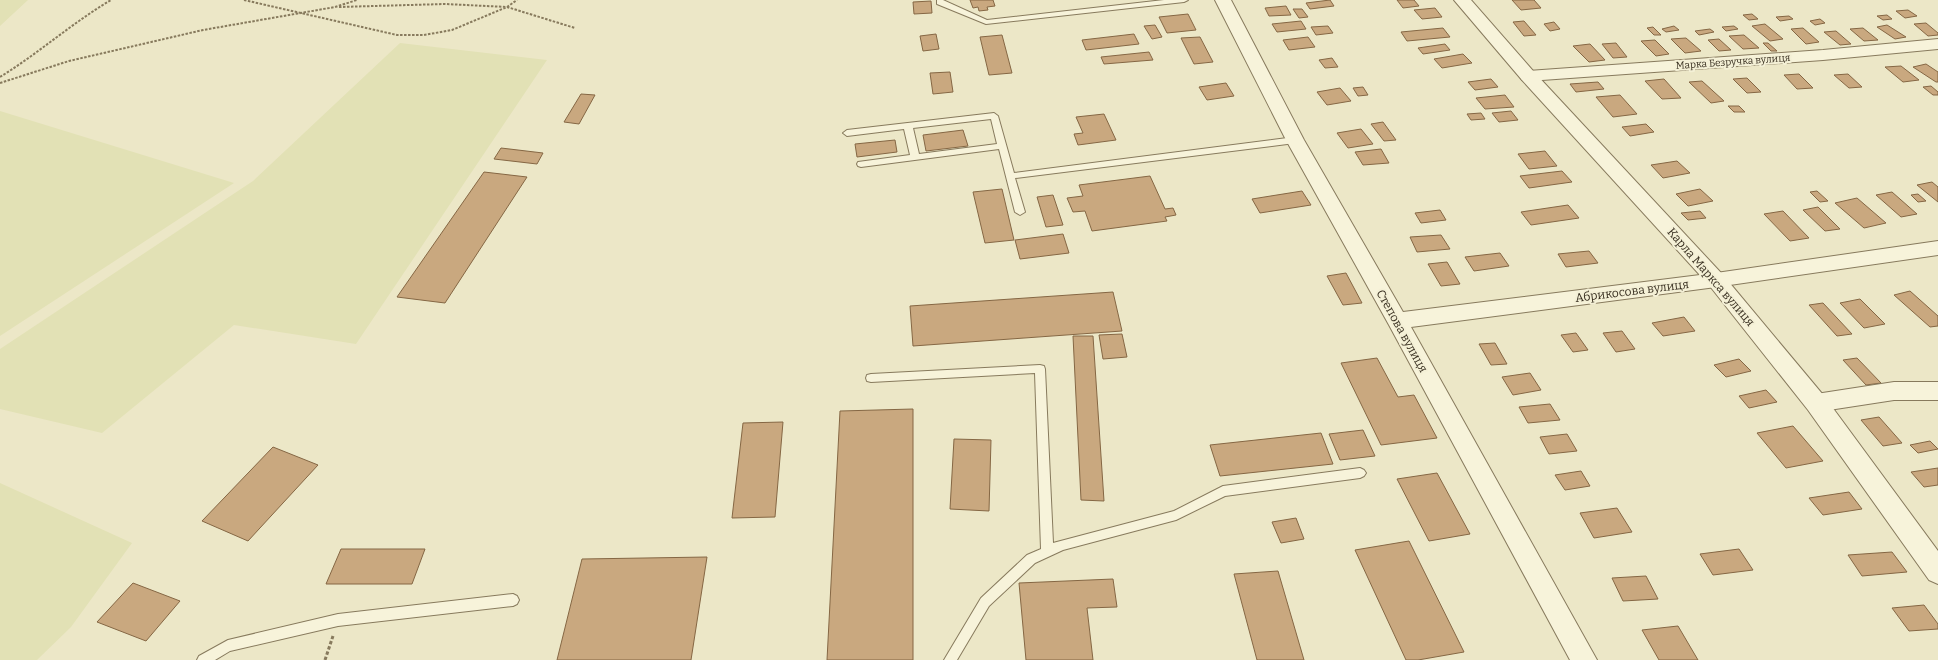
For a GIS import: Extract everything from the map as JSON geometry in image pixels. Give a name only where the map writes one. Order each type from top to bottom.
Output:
[{"type":"street","name":"Степова вулиця","points":[[1223,0],[1295,140],[1397,321],[1584,660]]},
{"type":"street","name":"Карла Маркса вулиця","points":[[1462,0],[1528,76],[1716,280],[1816,403],[1938,572]]},
{"type":"street","name":"Марка Безручка вулиця","points":[[1528,76],[1823,55],[1938,44]]},
{"type":"street","name":"Абрикосова вулиця","points":[[1397,321],[1716,280],[1938,248]]},
{"type":"street","points":[[1816,403],[1894,391],[1938,391]]},
{"type":"lane","points":[[940,2],[986,22],[1184,0]]},
{"type":"lane","points":[[847,133],[994,116],[1020,212]]},
{"type":"lane","points":[[908,126],[915,157]]},
{"type":"lane","points":[[1010,176],[1295,140]]},
{"type":"lane","points":[[861,164],[1002,146]]},
{"type":"lane","points":[[871,378],[1040,369],[1047,552]]},
{"type":"lane","points":[[950,660],[986,602],[1031,559],[1061,545],[1176,515],[1223,491],[1360,473]]},
{"type":"lane","points":[[203,660],[228,646],[338,620],[513,600]]},
{"type":"path","points":[[0,77],[16,68],[78,21],[111,0]]},
{"type":"path","points":[[244,0],[298,14],[397,35],[424,35],[452,30],[507,7],[517,0]]},
{"type":"path","points":[[0,83],[69,61],[203,30],[334,7],[357,0]]},
{"type":"path","points":[[334,7],[445,4],[507,7],[575,28]]},
{"type":"path","points":[[325,660],[338,620]]},
{"type":"green space","points":[[0,0],[28,0],[0,26]]},
{"type":"green space","points":[[400,43],[547,60],[356,344],[234,325],[102,433],[0,409],[0,349],[253,181]]},
{"type":"green space","points":[[0,111],[234,183],[0,336]]},
{"type":"green space","points":[[0,483],[132,543],[71,627],[37,660],[0,660]]},
{"type":"building","points":[[970,0],[993,0],[995,6],[987,7],[988,10],[979,11],[978,7],[973,8]]},
{"type":"building","points":[[1330,0],[1334,6],[1310,9],[1306,3]]},
{"type":"building","points":[[1397,0],[1414,0],[1419,6],[1403,8]]},
{"type":"building","points":[[1512,0],[1534,0],[1541,8],[1521,10]]},
{"type":"building","points":[[931,1],[932,13],[914,14],[913,2]]},
{"type":"building","points":[[1286,6],[1291,15],[1269,16],[1265,8]]},
{"type":"building","points":[[1435,8],[1442,17],[1422,19],[1414,10]]},
{"type":"building","points":[[1293,9],[1302,9],[1308,17],[1299,18]]},
{"type":"building","points":[[1908,10],[1917,16],[1905,18],[1896,11]]},
{"type":"building","points":[[1188,14],[1196,30],[1167,33],[1159,17]]},
{"type":"building","points":[[1752,14],[1758,19],[1749,20],[1743,15]]},
{"type":"building","points":[[1887,15],[1892,19],[1883,20],[1877,16]]},
{"type":"building","points":[[1789,16],[1793,19],[1780,21],[1776,17]]},
{"type":"building","points":[[1820,19],[1825,23],[1815,25],[1810,21]]},
{"type":"building","points":[[1301,21],[1306,29],[1277,32],[1272,24]]},
{"type":"building","points":[[1524,21],[1536,35],[1524,36],[1513,22]]},
{"type":"building","points":[[1554,22],[1560,29],[1550,31],[1544,24]]},
{"type":"building","points":[[1926,23],[1938,33],[1938,35],[1928,36],[1914,24]]},
{"type":"building","points":[[1765,24],[1783,39],[1770,41],[1752,26]]},
{"type":"building","points":[[1155,25],[1162,37],[1152,39],[1144,26]]},
{"type":"building","points":[[1887,25],[1906,37],[1895,39],[1877,27]]},
{"type":"building","points":[[1328,26],[1333,33],[1316,35],[1311,27]]},
{"type":"building","points":[[1674,26],[1679,30],[1666,32],[1662,29]]},
{"type":"building","points":[[1734,26],[1738,29],[1726,31],[1722,27]]},
{"type":"building","points":[[1653,27],[1661,35],[1654,35],[1647,28]]},
{"type":"building","points":[[1443,28],[1450,37],[1407,41],[1401,32]]},
{"type":"building","points":[[1803,28],[1819,42],[1806,44],[1791,29]]},
{"type":"building","points":[[1863,28],[1878,40],[1864,41],[1850,29]]},
{"type":"building","points":[[1710,29],[1714,32],[1699,35],[1695,31]]},
{"type":"building","points":[[1836,31],[1851,44],[1840,45],[1824,32]]},
{"type":"building","points":[[936,34],[939,49],[923,51],[920,36]]},
{"type":"building","points":[[1134,34],[1139,44],[1086,50],[1082,40]]},
{"type":"building","points":[[1002,35],[1012,73],[989,75],[980,37]]},
{"type":"building","points":[[1744,35],[1759,48],[1743,49],[1729,36]]},
{"type":"building","points":[[1200,37],[1213,62],[1194,64],[1181,38]]},
{"type":"building","points":[[1308,37],[1315,47],[1289,50],[1283,40]]},
{"type":"building","points":[[1686,38],[1701,51],[1685,53],[1671,39]]},
{"type":"building","points":[[1719,39],[1731,50],[1719,51],[1708,40]]},
{"type":"building","points":[[1655,40],[1669,54],[1656,56],[1641,41]]},
{"type":"building","points":[[1616,43],[1627,57],[1613,58],[1602,44]]},
{"type":"building","points":[[1763,43],[1768,43],[1777,51],[1771,51]]},
{"type":"building","points":[[1445,44],[1450,50],[1423,54],[1418,48]]},
{"type":"building","points":[[1590,44],[1605,60],[1589,62],[1573,46]]},
{"type":"building","points":[[1149,52],[1153,60],[1104,64],[1101,57]]},
{"type":"building","points":[[1463,54],[1472,63],[1442,68],[1434,59]]},
{"type":"building","points":[[1332,58],[1338,67],[1325,68],[1319,60]]},
{"type":"building","points":[[1926,64],[1938,72],[1938,82],[1913,67]]},
{"type":"building","points":[[1901,66],[1919,80],[1903,82],[1885,67]]},
{"type":"building","points":[[950,72],[953,92],[933,94],[930,73]]},
{"type":"building","points":[[1799,74],[1813,88],[1797,89],[1784,75]]},
{"type":"building","points":[[1848,74],[1862,87],[1849,88],[1834,75]]},
{"type":"building","points":[[1747,78],[1761,92],[1747,93],[1733,79]]},
{"type":"building","points":[[1491,79],[1498,87],[1475,90],[1468,82]]},
{"type":"building","points":[[1664,79],[1681,98],[1662,99],[1645,81]]},
{"type":"building","points":[[1702,81],[1724,101],[1711,103],[1689,82]]},
{"type":"building","points":[[1598,82],[1604,89],[1576,92],[1570,84]]},
{"type":"building","points":[[1226,83],[1234,96],[1207,100],[1199,87]]},
{"type":"building","points":[[1931,86],[1938,92],[1938,95],[1933,95],[1923,87]]},
{"type":"building","points":[[1363,87],[1368,95],[1358,96],[1353,88]]},
{"type":"building","points":[[1340,88],[1351,101],[1327,105],[1317,92]]},
{"type":"building","points":[[581,94],[595,95],[579,124],[564,122]]},
{"type":"building","points":[[1505,95],[1514,107],[1485,109],[1476,98]]},
{"type":"building","points":[[1620,95],[1637,114],[1613,117],[1596,97]]},
{"type":"building","points":[[1728,106],[1739,106],[1745,112],[1734,112]]},
{"type":"building","points":[[1511,111],[1518,120],[1499,122],[1492,113]]},
{"type":"building","points":[[1481,113],[1485,119],[1471,120],[1467,114]]},
{"type":"building","points":[[1104,114],[1116,140],[1078,145],[1074,134],[1083,133],[1076,117]]},
{"type":"building","points":[[1383,122],[1396,140],[1384,141],[1371,124]]},
{"type":"building","points":[[1646,124],[1654,132],[1630,136],[1622,127]]},
{"type":"building","points":[[1361,129],[1373,144],[1348,148],[1337,133]]},
{"type":"building","points":[[963,130],[968,146],[926,151],[923,135]]},
{"type":"building","points":[[895,140],[897,152],[857,157],[855,144]]},
{"type":"building","points":[[501,148],[543,153],[537,164],[494,159]]},
{"type":"building","points":[[1381,149],[1389,163],[1363,165],[1355,152]]},
{"type":"building","points":[[1545,151],[1557,166],[1529,169],[1518,154]]},
{"type":"building","points":[[1677,161],[1690,173],[1663,178],[1651,165]]},
{"type":"building","points":[[1562,171],[1572,182],[1529,188],[1520,176]]},
{"type":"building","points":[[484,172],[527,177],[445,303],[397,297]]},
{"type":"building","points":[[1150,176],[1165,209],[1173,208],[1176,215],[1165,217],[1167,221],[1092,231],[1085,211],[1073,212],[1067,198],[1083,196],[1079,185]]},
{"type":"building","points":[[1932,182],[1938,187],[1938,202],[1917,185]]},
{"type":"building","points":[[1002,189],[1014,240],[985,243],[973,192]]},
{"type":"building","points":[[1700,189],[1713,201],[1688,206],[1676,194]]},
{"type":"building","points":[[1302,191],[1311,205],[1260,213],[1252,199]]},
{"type":"building","points":[[1817,191],[1828,201],[1820,202],[1810,192]]},
{"type":"building","points":[[1892,192],[1917,214],[1901,217],[1876,195]]},
{"type":"building","points":[[1918,194],[1926,201],[1918,202],[1911,195]]},
{"type":"building","points":[[1053,195],[1063,225],[1046,227],[1037,197]]},
{"type":"building","points":[[1857,198],[1886,223],[1864,228],[1835,203]]},
{"type":"building","points":[[1568,205],[1579,218],[1531,225],[1521,212]]},
{"type":"building","points":[[1818,207],[1840,229],[1825,231],[1803,210]]},
{"type":"building","points":[[1440,210],[1446,220],[1421,223],[1415,213]]},
{"type":"building","points":[[1700,211],[1706,218],[1688,220],[1681,213]]},
{"type":"building","points":[[1783,211],[1809,238],[1790,241],[1764,214]]},
{"type":"building","points":[[1063,234],[1069,253],[1020,259],[1015,240]]},
{"type":"building","points":[[1441,235],[1450,249],[1417,252],[1410,237]]},
{"type":"building","points":[[1589,251],[1598,263],[1566,267],[1558,254]]},
{"type":"building","points":[[1500,253],[1509,266],[1474,271],[1465,257]]},
{"type":"building","points":[[1447,262],[1460,284],[1441,286],[1428,264]]},
{"type":"building","points":[[1346,273],[1362,303],[1343,305],[1327,276]]},
{"type":"building","points":[[1910,291],[1938,316],[1938,326],[1930,327],[1894,295]]},
{"type":"building","points":[[1113,292],[1122,331],[913,346],[910,306]]},
{"type":"building","points":[[1860,299],[1885,324],[1864,328],[1840,303]]},
{"type":"building","points":[[1823,303],[1852,334],[1837,336],[1809,305]]},
{"type":"building","points":[[1684,317],[1695,331],[1663,336],[1652,323]]},
{"type":"building","points":[[1622,331],[1635,349],[1616,352],[1603,333]]},
{"type":"building","points":[[1576,333],[1588,350],[1573,352],[1561,335]]},
{"type":"building","points":[[1122,334],[1127,357],[1103,359],[1099,335]]},
{"type":"building","points":[[1073,336],[1093,336],[1104,501],[1081,500]]},
{"type":"building","points":[[1495,343],[1507,364],[1491,365],[1479,344]]},
{"type":"building","points":[[1377,358],[1398,397],[1414,395],[1437,438],[1381,445],[1341,363]]},
{"type":"building","points":[[1857,358],[1881,383],[1866,385],[1843,360]]},
{"type":"building","points":[[1739,359],[1751,371],[1726,377],[1714,365]]},
{"type":"building","points":[[1530,373],[1541,390],[1513,395],[1502,377]]},
{"type":"building","points":[[1766,390],[1777,402],[1749,408],[1739,396]]},
{"type":"building","points":[[1550,404],[1560,420],[1528,423],[1519,407]]},
{"type":"building","points":[[913,409],[913,660],[827,660],[840,411]]},
{"type":"building","points":[[1879,417],[1902,443],[1883,446],[1861,420]]},
{"type":"building","points":[[783,422],[775,517],[732,518],[743,423]]},
{"type":"building","points":[[1793,426],[1823,461],[1786,468],[1757,433]]},
{"type":"building","points":[[1363,430],[1375,456],[1340,460],[1329,434]]},
{"type":"building","points":[[1321,433],[1333,464],[1220,476],[1210,445]]},
{"type":"building","points":[[1567,434],[1577,451],[1549,454],[1540,437]]},
{"type":"building","points":[[954,439],[991,440],[989,511],[950,509]]},
{"type":"building","points":[[1930,441],[1938,449],[1918,453],[1910,445]]},
{"type":"building","points":[[273,447],[318,465],[248,541],[202,521]]},
{"type":"building","points":[[1938,468],[1938,485],[1924,487],[1911,472]]},
{"type":"building","points":[[1581,471],[1590,486],[1565,490],[1555,475]]},
{"type":"building","points":[[1437,473],[1470,534],[1429,541],[1397,479]]},
{"type":"building","points":[[1849,492],[1862,509],[1823,515],[1809,498]]},
{"type":"building","points":[[1617,508],[1632,532],[1594,538],[1580,513]]},
{"type":"building","points":[[1296,518],[1304,539],[1281,543],[1272,522]]},
{"type":"building","points":[[1409,541],[1464,652],[1418,660],[1406,660],[1355,550]]},
{"type":"building","points":[[341,549],[425,549],[412,584],[326,584]]},
{"type":"building","points":[[1739,549],[1753,570],[1713,575],[1700,554]]},
{"type":"building","points":[[1892,552],[1907,572],[1862,576],[1848,555]]},
{"type":"building","points":[[707,557],[691,660],[557,660],[582,559]]},
{"type":"building","points":[[1278,571],[1304,660],[1257,660],[1234,574]]},
{"type":"building","points":[[1646,576],[1658,599],[1623,601],[1612,578]]},
{"type":"building","points":[[1113,579],[1117,607],[1087,608],[1093,660],[1026,660],[1019,583]]},
{"type":"building","points":[[133,583],[180,601],[146,641],[97,622]]},
{"type":"building","points":[[1924,605],[1938,624],[1938,629],[1909,631],[1892,608]]},
{"type":"building","points":[[1678,626],[1698,660],[1659,660],[1642,630]]}]
